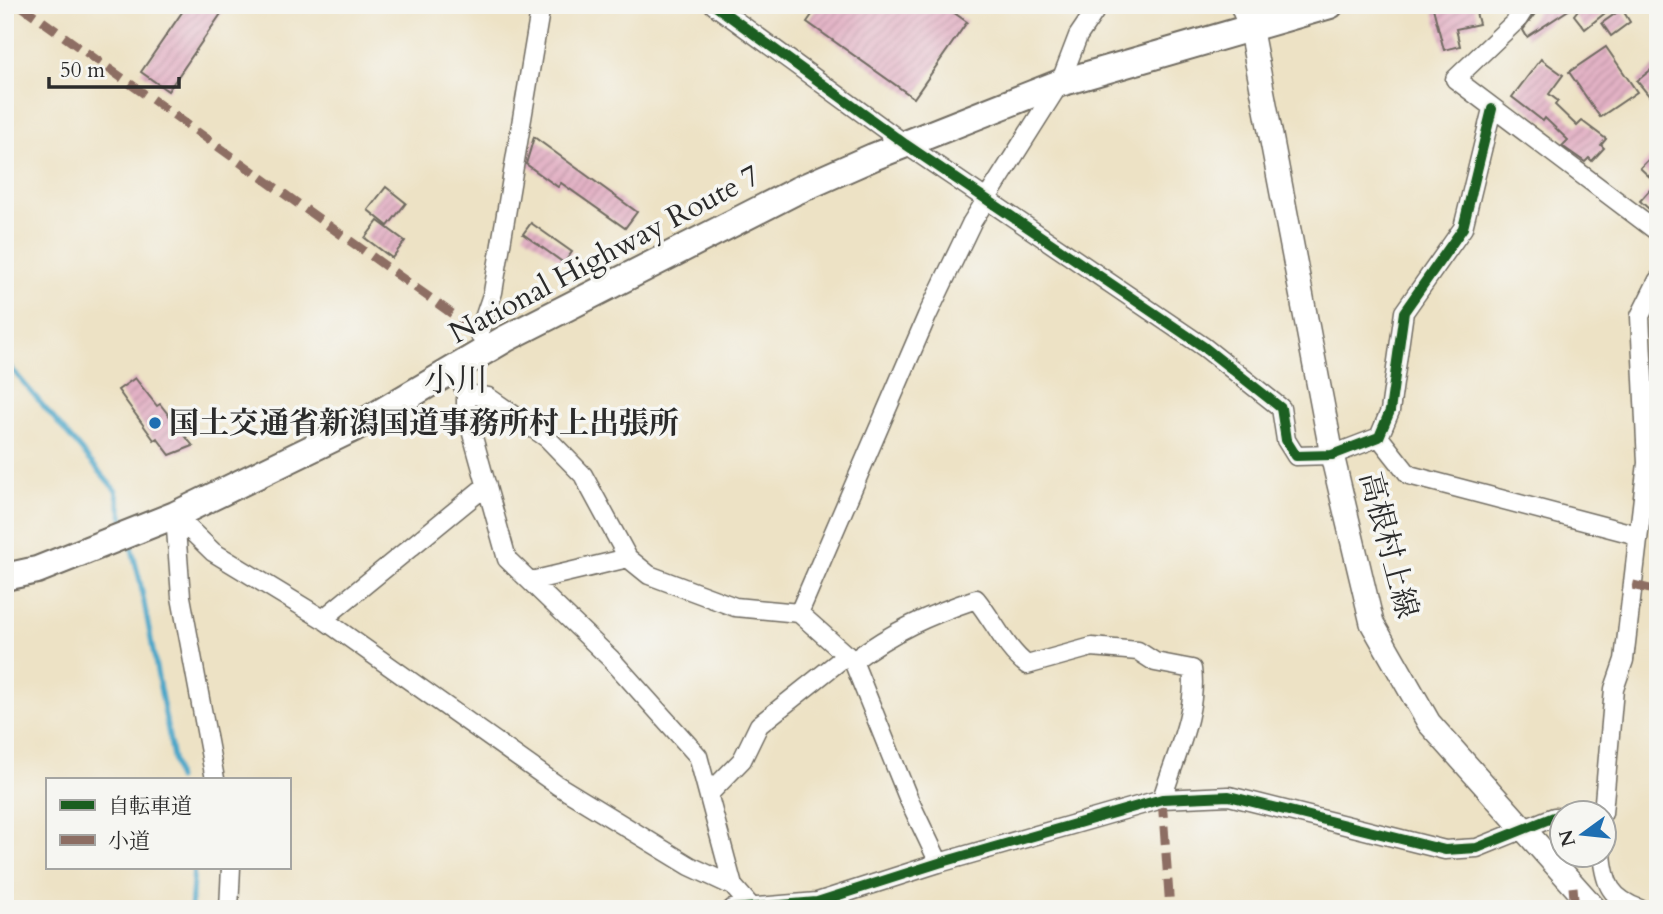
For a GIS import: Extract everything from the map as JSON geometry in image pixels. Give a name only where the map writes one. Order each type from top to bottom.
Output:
[{"type":"highway","name":"National Highway Route 7","points":[[5,577],[37,570],[175,515],[354,428],[505,339],[796,191],[905,144],[1060,83],[1246,16],[1330,5]]},
{"type":"main road","name":"高根村上線","points":[[1246,16],[1332,455],[1372,623],[1429,723],[1595,909]]},
{"type":"street","points":[[488,351],[479,333],[493,292],[541,5]]},
{"type":"street","points":[[714,5],[905,144],[1204,346],[1281,408],[1286,440],[1296,456],[1332,455],[1380,437],[1390,411],[1404,312],[1463,228],[1492,109]]},
{"type":"street","points":[[799,613],[927,316],[986,198],[1060,83],[1078,36],[1099,5]]},
{"type":"street","points":[[1527,5],[1518,19],[1455,79],[1658,232]]},
{"type":"street","points":[[1604,799],[1614,689],[1624,660],[1647,463],[1640,316],[1658,280]]},
{"type":"street","points":[[456,369],[466,394],[466,412],[507,559],[611,659],[698,756],[733,886]]},
{"type":"street","points":[[466,394],[488,397],[547,438],[583,475],[628,558],[649,575],[736,607],[799,613],[850,658],[909,800],[939,863]]},
{"type":"street","points":[[1380,437],[1409,474],[1637,535]]},
{"type":"street","points":[[323,619],[487,485]]},
{"type":"street","points":[[175,515],[213,552],[323,619],[557,785],[690,866],[733,886],[752,907]]},
{"type":"street","points":[[175,515],[181,597],[215,778]]},
{"type":"street","points":[[531,581],[628,558]]},
{"type":"street","points":[[709,794],[742,760],[758,724],[850,658],[889,634],[934,613],[976,599],[996,622],[1011,653],[1027,665],[1092,647],[1138,651],[1155,662],[1192,669],[1194,686],[1189,709],[1162,799]]},
{"type":"street","points":[[732,909],[817,902],[939,863],[1162,799],[1229,796],[1445,850],[1477,848],[1548,820]]},
{"type":"street","points":[[229,909],[232,869]]},
{"type":"street","points":[[1604,869],[1605,881],[1622,902],[1640,909]]},
{"type":"building","points":[[187,5],[227,5],[168,91],[141,72]]},
{"type":"building","points":[[819,5],[943,5],[967,22],[914,98],[807,22]]},
{"type":"building","points":[[1445,5],[1474,5],[1479,24],[1456,29],[1460,46],[1444,50],[1433,8]]},
{"type":"building","points":[[1545,5],[1576,5],[1527,37],[1523,30]]},
{"type":"building","points":[[1582,5],[1599,5],[1605,13],[1585,29],[1574,15]]},
{"type":"building","points":[[1622,9],[1630,22],[1611,36],[1602,23]]},
{"type":"building","points":[[1606,47],[1637,92],[1600,117],[1569,72]]},
{"type":"building","points":[[1541,59],[1563,75],[1549,94],[1558,101],[1555,105],[1577,126],[1582,121],[1606,139],[1601,145],[1604,148],[1592,161],[1589,158],[1585,162],[1562,146],[1568,140],[1545,118],[1543,121],[1512,97]]},
{"type":"building","points":[[1658,64],[1658,107],[1637,81]]},
{"type":"building","points":[[534,137],[637,212],[625,228],[561,183],[558,187],[526,164]]},
{"type":"building","points":[[1658,150],[1658,217],[1640,201],[1656,183],[1640,168]]},
{"type":"building","points":[[386,187],[406,203],[388,226],[368,210]]},
{"type":"building","points":[[378,221],[405,241],[392,258],[365,238]]},
{"type":"building","points":[[531,223],[572,252],[564,263],[523,234]]},
{"type":"building","points":[[135,378],[157,406],[160,404],[193,446],[170,455],[157,438],[154,440],[118,390]]},
{"type":"waterway","points":[[5,361],[116,491],[125,526]]},
{"type":"waterway","points":[[130,542],[140,581],[177,778]]},
{"type":"waterway","points":[[191,909],[194,869]]},
{"type":"marked path","points":[[20,5],[479,333]]},
{"type":"marked path","points":[[1633,585],[1658,591]]},
{"type":"marked path","points":[[1162,799],[1170,909]]},
{"type":"marked path","points":[[1573,887],[1575,909]]},
{"type":"cycle path","points":[[714,5],[905,144],[1204,347],[1281,408],[1286,440],[1296,456],[1332,455],[1379,437],[1390,411],[1404,312],[1463,228],[1492,109]]},
{"type":"cycle path","points":[[732,909],[817,902],[939,863],[1162,799],[1229,796],[1445,850],[1477,848],[1548,819]]},
{"type":"place","name":"国土交通省新潟国道事務所村上出張所","points":[[155,423]]},
{"type":"district","name":"小川","points":[[456,380]]}]
